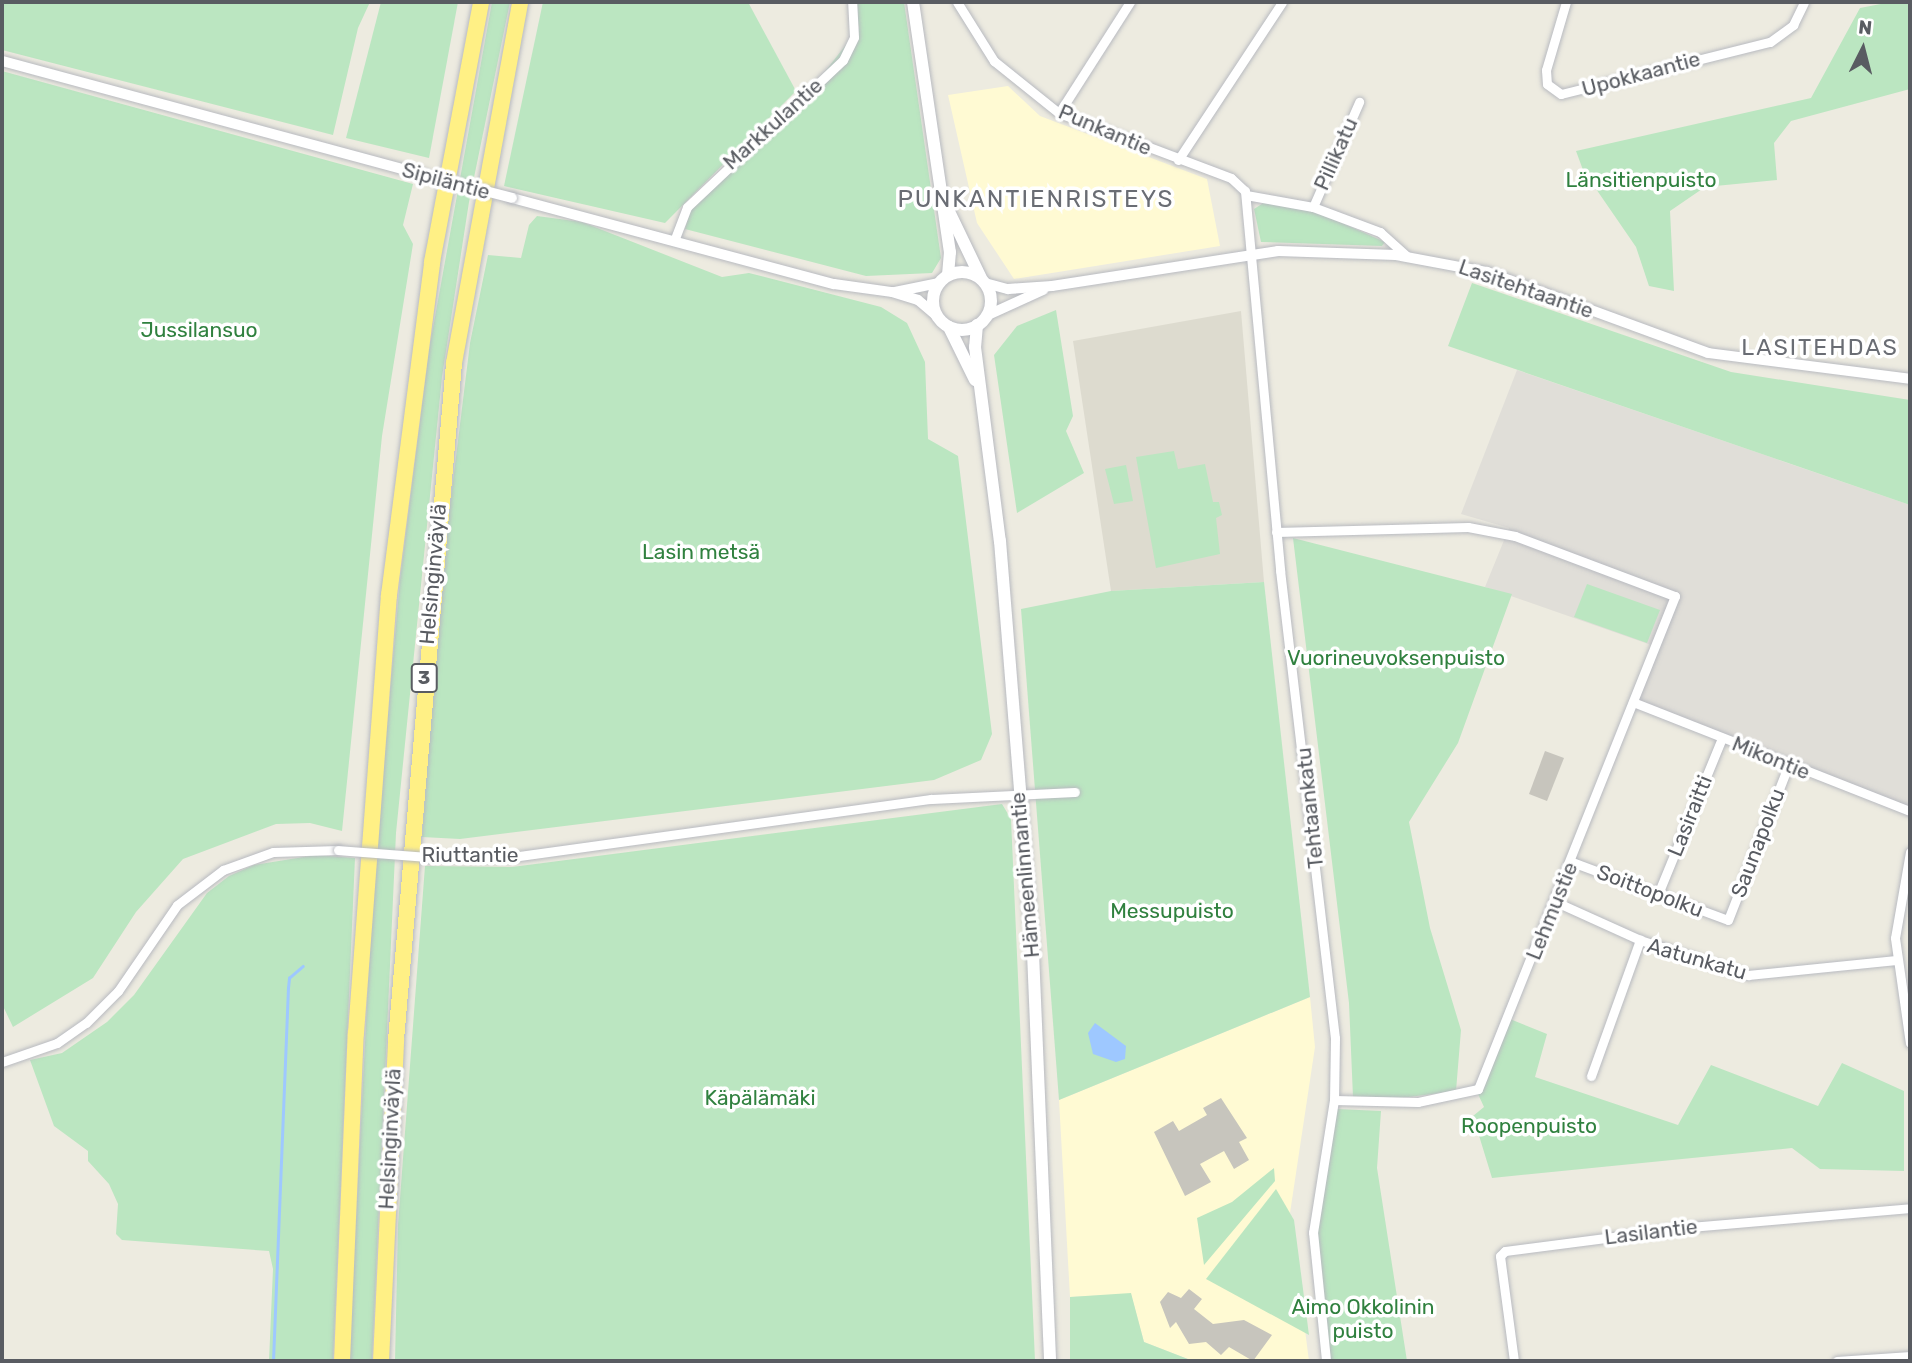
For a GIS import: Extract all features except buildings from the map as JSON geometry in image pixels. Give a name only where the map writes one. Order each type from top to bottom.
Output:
[{"type":"highway","name":"Helsinginväylä","points":[[342,1361],[356,1033],[389,595],[432,262],[481,2]]},
{"type":"highway","name":"Helsinginväylä","points":[[381,1361],[396,1041],[451,390],[520,2]]},
{"type":"main road","points":[[913,2],[939,190],[950,252],[943,279],[933,300],[937,316],[949,327],[982,321],[991,299],[939,190]]},
{"type":"main road","points":[[943,279],[967,272],[983,281]]},
{"type":"main road","name":"Hämeenlinnantie","points":[[982,321],[979,390],[1000,541],[1042,1106],[1050,1361]]},
{"type":"main road","name":"Hämeenlinnantie","points":[[949,327],[979,390]]},
{"type":"street","name":"Markkulantie","points":[[674,241],[687,207],[843,60],[854,37],[852,2]]},
{"type":"street","name":"Punkantie","points":[[958,2],[994,61],[1059,113],[1231,178],[1246,195],[1313,206],[1380,232],[1407,256]]},
{"type":"street","points":[[1059,113],[1130,2]]},
{"type":"street","points":[[1178,160],[1282,2]]},
{"type":"street","name":"Upokkaantie","points":[[1566,2],[1546,70],[1547,84],[1561,94],[1770,42],[1793,25],[1804,2]]},
{"type":"street","name":"Sipiläntie","points":[[2,61],[834,284],[892,292],[918,300],[937,316]]},
{"type":"street","name":"Pillikatu","points":[[1313,206],[1359,102]]},
{"type":"street","points":[[1246,195],[1253,254]]},
{"type":"street","name":"Lasitehtaantie","points":[[983,281],[1008,289],[1052,286],[1253,254],[1318,250],[1407,256],[1497,276],[1708,352],[1910,379]]},
{"type":"street","name":"Tehtaankatu","points":[[1253,254],[1276,532],[1329,973],[1334,1100],[1313,1232],[1326,1361]]},
{"type":"street","name":"Sipiläntie","points":[[892,292],[943,279]]},
{"type":"street","name":"Lasitehtaantie","points":[[982,321],[1052,286]]},
{"type":"street","name":"Lehmustie","points":[[1276,532],[1456,526],[1547,548],[1675,596],[1573,862],[1478,1089],[1418,1102],[1334,1100]]},
{"type":"street","name":"Mikontie","points":[[1633,702],[1910,811]]},
{"type":"street","name":"Lasiraitti","points":[[1658,894],[1722,738]]},
{"type":"street","name":"Saunapolku","points":[[1728,920],[1788,765]]},
{"type":"street","name":"Riuttantie","points":[[2,1062],[77,1030],[118,991],[177,905],[223,870],[273,852],[338,850],[430,857],[512,857],[1018,792],[1075,792]]},
{"type":"street","points":[[1910,852],[1897,914],[1896,960],[1910,1043]]},
{"type":"street","name":"Soittopolku","points":[[1573,862],[1728,920]]},
{"type":"street","points":[[1556,902],[1640,940]]},
{"type":"street","name":"Aatunkatu","points":[[1591,1076],[1640,940],[1748,975],[1896,960]]},
{"type":"street","name":"Lasilantie","points":[[1514,1361],[1500,1255],[1504,1251],[1690,1227],[1910,1209]]},
{"type":"street","points":[[1838,1361],[1910,1356]]},
{"type":"shaded area","points":[[1008,86],[1040,116],[1207,179],[1220,246],[1014,279],[977,223],[948,95]]},
{"type":"shaded area","points":[[1241,311],[1264,582],[1111,591],[1073,341]]},
{"type":"shaded area","points":[[1517,370],[1910,505],[1910,811],[1633,702],[1654,646],[1485,587],[1509,528],[1461,514]]},
{"type":"shaded area","points":[[1310,997],[1315,1047],[1290,1213],[1309,1361],[1193,1361],[1144,1342],[1131,1294],[1070,1297],[1059,1100]]},
{"type":"green space","points":[[2,2],[370,2],[358,28],[333,135],[2,50]]},
{"type":"green space","points":[[381,2],[458,2],[429,158],[346,138]]},
{"type":"green space","points":[[492,2],[510,2],[469,202],[442,377],[396,833],[372,1361],[349,1361],[373,884],[400,580],[429,350]]},
{"type":"green space","points":[[543,2],[748,2],[796,91],[665,223],[504,186]]},
{"type":"green space","points":[[851,2],[904,2],[941,258],[932,273],[866,276],[685,229],[690,211],[802,101],[859,28]]},
{"type":"green space","name":"Länsitienpuisto","points":[[1891,2],[1910,2],[1910,89],[1791,121],[1774,143],[1777,180],[1705,187],[1670,211],[1674,291],[1649,286],[1636,247],[1583,170],[1576,151],[1811,98],[1860,8]]},
{"type":"green space","name":"Jussilansuo","points":[[2,71],[413,184],[403,225],[413,244],[382,436],[342,831],[310,823],[276,824],[183,859],[136,912],[93,978],[13,1027],[2,1004]]},
{"type":"green space","points":[[1268,200],[1324,215],[1385,242],[1382,246],[1261,242],[1254,209]]},
{"type":"green space","name":"Lasin metsä","points":[[537,216],[582,222],[722,277],[749,273],[881,307],[907,323],[925,362],[928,439],[958,456],[992,734],[981,760],[934,780],[460,839],[422,837],[441,579],[470,343],[488,255],[521,258],[529,225]]},
{"type":"green space","points":[[1472,283],[1731,372],[1910,400],[1910,505],[1448,346]]},
{"type":"green space","points":[[1056,310],[1073,416],[1066,431],[1084,473],[1017,513],[994,355],[1017,326]]},
{"type":"green space","points":[[1174,451],[1178,469],[1205,464],[1213,502],[1219,502],[1222,515],[1216,518],[1220,554],[1156,568],[1136,457]]},
{"type":"green space","points":[[1126,465],[1133,501],[1114,504],[1105,469]]},
{"type":"green space","name":"Vuorineuvoksenpuisto","points":[[1293,538],[1512,594],[1458,743],[1409,822],[1430,928],[1461,1030],[1456,1091],[1393,1099],[1353,1097],[1349,1003]]},
{"type":"green space","name":"Messupuisto","points":[[1264,582],[1310,997],[1059,1100],[1021,609],[1111,591]]},
{"type":"green space","points":[[1587,584],[1660,610],[1647,643],[1574,617]]},
{"type":"green space","name":"Käpälämäki","points":[[1002,804],[1011,819],[1035,1361],[395,1361],[398,1225],[425,866],[512,867]]},
{"type":"green space","points":[[316,855],[355,858],[333,1361],[269,1361],[273,1269],[269,1251],[122,1240],[116,1234],[118,1204],[109,1184],[88,1161],[88,1151],[54,1126],[30,1060],[62,1053],[107,1022],[134,995],[207,893],[229,876],[254,865]]},
{"type":"green space","name":"Roopenpuisto","points":[[1510,1019],[1547,1034],[1535,1077],[1678,1125],[1711,1065],[1818,1106],[1842,1063],[1904,1091],[1904,1171],[1820,1169],[1792,1148],[1492,1178],[1473,1116],[1484,1107],[1478,1094]]},
{"type":"green space","name":"Aimo Okkolinin puisto","points":[[1337,1109],[1381,1111],[1377,1168],[1407,1361],[1330,1361],[1317,1234]]},
{"type":"green space","points":[[1274,1168],[1275,1181],[1204,1265],[1197,1218],[1232,1202]]},
{"type":"green space","points":[[1276,1189],[1294,1220],[1309,1335],[1206,1279]]},
{"type":"green space","points":[[1131,1293],[1144,1342],[1193,1361],[1070,1361],[1070,1297]]},
{"type":"water","points":[[1095,1023],[1126,1046],[1125,1059],[1116,1062],[1093,1054],[1088,1033]]},
{"type":"waterway","points":[[273,1361],[288,988],[289,978],[303,966]]},
{"type":"district","name":"PUNKANTIENRISTEYS","points":[[1036,200]]},
{"type":"district","name":"LASITEHDAS","points":[[1820,347]]}]
